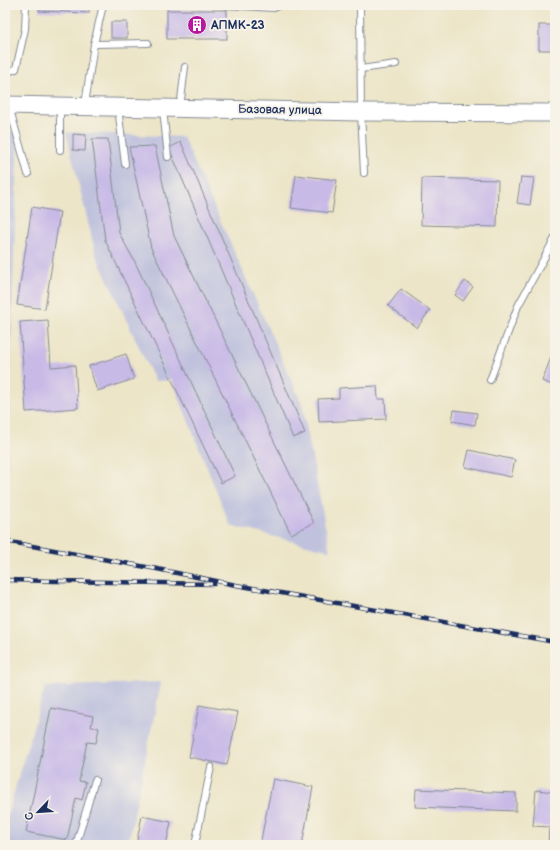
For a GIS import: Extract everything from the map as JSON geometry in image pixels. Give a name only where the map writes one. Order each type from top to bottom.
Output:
[{"type":"main road","name":"Базовая улица","points":[[7,105],[361,112],[555,113]]},
{"type":"lane","points":[[5,73],[16,69],[25,28],[26,5]]},
{"type":"lane","points":[[85,107],[94,44],[103,5]]},
{"type":"lane","points":[[226,5],[274,8],[280,5]]},
{"type":"lane","points":[[360,5],[361,112],[364,173]]},
{"type":"lane","points":[[94,44],[148,43]]},
{"type":"lane","points":[[361,69],[396,64]]},
{"type":"lane","points":[[180,108],[185,67]]},
{"type":"lane","points":[[7,105],[28,174]]},
{"type":"lane","points":[[60,106],[60,150]]},
{"type":"lane","points":[[117,107],[125,164]]},
{"type":"lane","points":[[163,108],[168,157]]},
{"type":"lane","points":[[490,380],[518,306],[555,238]]},
{"type":"lane","points":[[195,845],[211,767]]},
{"type":"lane","points":[[76,845],[95,780]]},
{"type":"shaded area","points":[[5,132],[18,132],[6,498],[5,498]]},
{"type":"shaded area","points":[[66,132],[183,137],[302,404],[330,551],[230,525],[172,380],[155,381],[96,255]]},
{"type":"shaded area","points":[[161,682],[128,845],[5,845],[5,823],[45,687]]},
{"type":"building","points":[[39,5],[89,5],[89,13],[39,11]]},
{"type":"building","name":"АПМК-23","points":[[167,10],[227,10],[227,39],[167,39]]},
{"type":"building","points":[[111,22],[127,22],[127,38],[111,38]]},
{"type":"building","points":[[539,25],[555,25],[555,50],[539,50]]},
{"type":"building","points":[[73,134],[86,135],[85,151],[73,150]]},
{"type":"building","points":[[92,139],[108,139],[119,233],[135,262],[235,476],[221,483],[105,240]]},
{"type":"building","points":[[181,142],[305,433],[293,438],[169,148]]},
{"type":"building","points":[[155,146],[174,236],[314,523],[291,534],[151,248],[129,147]]},
{"type":"building","points":[[296,175],[337,180],[332,213],[291,208]]},
{"type":"building","points":[[521,177],[534,178],[530,205],[517,203]]},
{"type":"building","points":[[422,178],[498,180],[497,227],[421,225]]},
{"type":"building","points":[[32,207],[60,212],[45,309],[17,305]]},
{"type":"building","points":[[465,281],[473,287],[463,301],[455,295]]},
{"type":"building","points":[[401,289],[430,310],[417,328],[388,306]]},
{"type":"building","points":[[48,320],[51,367],[75,365],[78,408],[26,412],[20,322]]},
{"type":"building","points":[[555,347],[555,386],[542,381]]},
{"type":"building","points":[[126,354],[134,379],[97,391],[89,366]]},
{"type":"building","points":[[377,386],[378,399],[385,399],[386,419],[319,422],[318,399],[339,398],[339,388]]},
{"type":"building","points":[[454,410],[477,413],[475,425],[452,421]]},
{"type":"building","points":[[469,450],[515,460],[511,477],[465,467]]},
{"type":"building","points":[[199,705],[238,712],[227,765],[189,757]]},
{"type":"building","points":[[51,708],[93,716],[91,727],[99,728],[96,743],[87,742],[79,781],[86,782],[82,800],[76,798],[67,840],[26,832]]},
{"type":"building","points":[[273,779],[313,787],[302,845],[260,845]]},
{"type":"building","points":[[416,789],[516,793],[516,811],[415,807]]},
{"type":"building","points":[[536,790],[555,792],[555,845],[548,845],[549,827],[533,826]]},
{"type":"building","points":[[142,816],[171,822],[166,845],[136,845]]},
{"type":"railway","points":[[5,541],[236,585],[555,642]]},
{"type":"railway","points":[[5,580],[214,584]]},
{"type":"place","name":"АПМК-23","points":[[197,25]]}]
